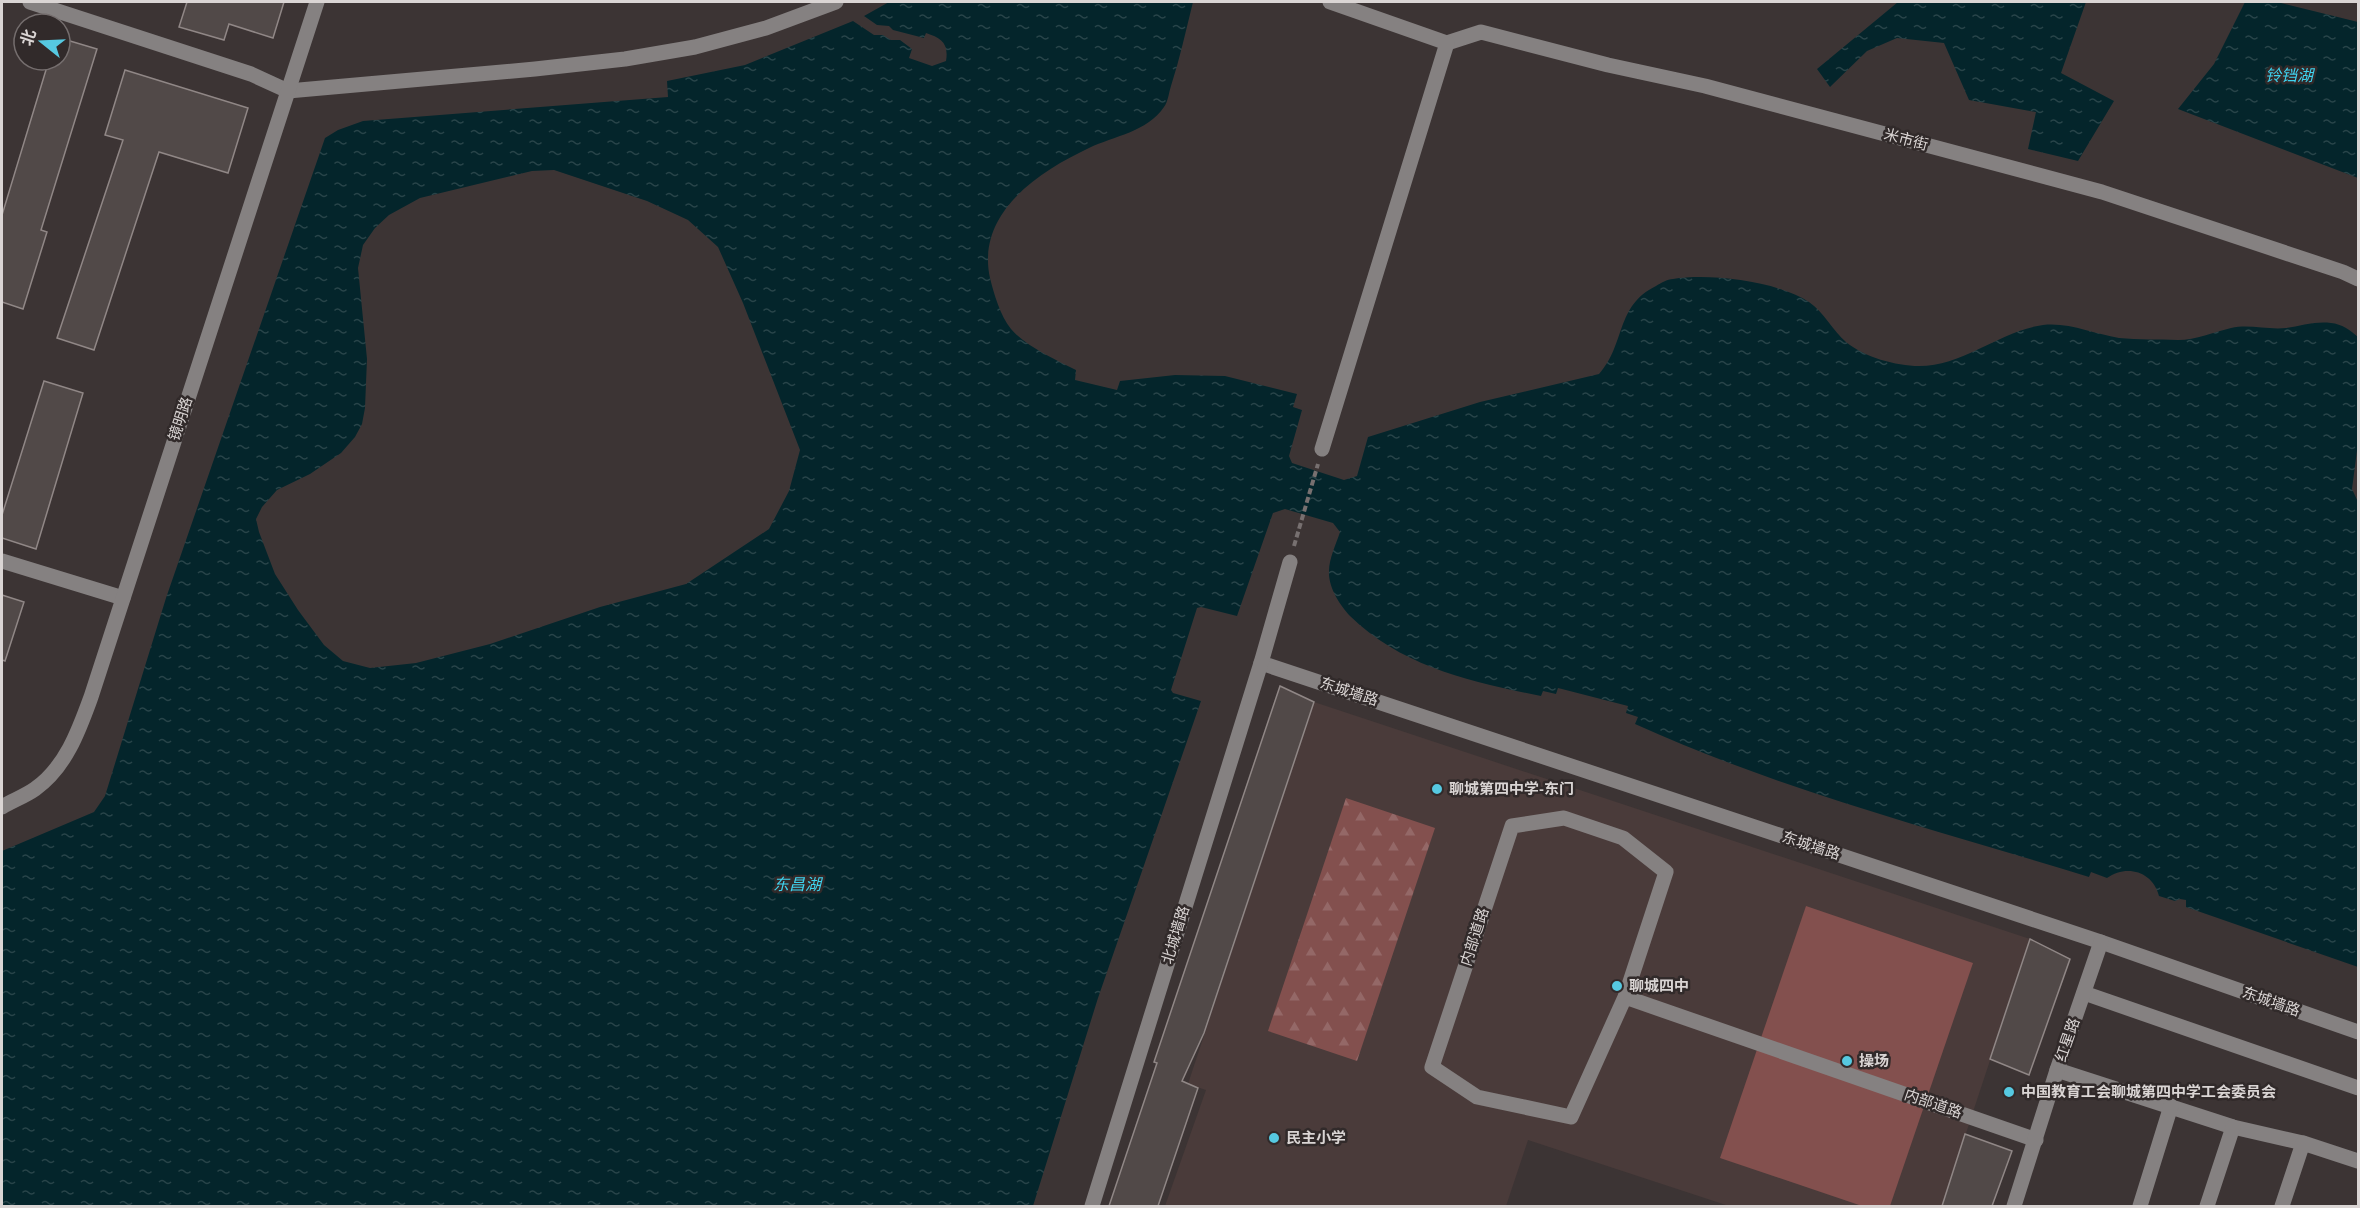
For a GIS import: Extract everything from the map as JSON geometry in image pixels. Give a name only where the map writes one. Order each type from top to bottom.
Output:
[{"type":"street","points":[[30,2],[251,74],[288,91],[625,59],[695,47],[766,28],[836,2]]},
{"type":"street","name":"镜明路","points":[[2,807],[36,788],[58,766],[75,739],[92,697],[317,2]]},
{"type":"street","points":[[1322,449],[1447,42],[1330,2]]},
{"type":"street","name":"米市街","points":[[1447,42],[1481,32],[1608,65],[1695,83],[2102,192],[2343,272],[2358,279]]},
{"type":"street","points":[[2,561],[123,598]]},
{"type":"street","name":"北城墙路","points":[[1092,1206],[1261,663],[1290,562]]},
{"type":"street","name":"东城墙路","points":[[1261,663],[2101,942],[2358,1032]]},
{"type":"street","name":"内部道路","points":[[1564,818],[1623,838],[1666,872],[1625,997],[1570,1117],[1476,1097],[1432,1067],[1512,826],[1564,818]]},
{"type":"street","name":"红星路","points":[[2014,1206],[2101,942]]},
{"type":"street","points":[[2084,993],[2358,1088]]},
{"type":"street","name":"内部道路","points":[[1625,997],[2036,1140]]},
{"type":"street","points":[[2057,1070],[2233,1126],[2302,1143],[2358,1161]]},
{"type":"street","points":[[2140,1206],[2171,1106]]},
{"type":"street","points":[[2208,1206],[2233,1126]]},
{"type":"street","points":[[2282,1206],[2302,1143]]},
{"type":"path","points":[[1290,562],[1322,449]]},
{"type":"shaded area","name":"聊城四中","points":[[1314,702],[2030,939],[1942,1206],[1729,1206],[1528,1140],[1506,1206],[1165,1206],[1206,1090],[1188,1084]]},
{"type":"green space","points":[[1346,798],[1435,828],[1357,1061],[1268,1031]]},
{"type":"green space","name":"操场","points":[[1806,906],[1973,963],[1890,1206],[1862,1206],[1720,1158]]},
{"type":"water","name":"东昌湖","points":[[889,2],[1193,2],[1167,100],[1157,115],[1139,128],[1089,148],[1050,169],[1015,198],[1002,215],[992,234],[988,255],[990,278],[996,297],[1011,329],[1041,352],[1076,370],[1075,380],[1117,390],[1120,381],[1175,375],[1225,376],[1297,394],[1293,407],[1302,410],[1289,456],[1292,463],[1344,480],[1357,476],[1368,437],[1480,402],[1599,374],[1614,350],[1627,315],[1634,304],[1643,294],[1671,279],[1724,278],[1779,289],[1809,302],[1824,316],[1841,338],[1853,347],[1881,360],[1910,366],[1951,360],[2011,334],[2043,325],[2072,327],[2119,338],[2178,340],[2238,327],[2286,328],[2325,323],[2339,325],[2349,330],[2358,337],[2358,443],[2352,489],[2358,502],[2358,967],[2186,907],[2186,900],[2175,901],[2159,896],[2151,881],[2138,872],[2122,871],[2107,878],[2091,872],[2089,877],[1859,808],[1746,769],[1635,724],[1638,717],[1626,713],[1628,706],[1558,688],[1556,694],[1543,691],[1541,696],[1515,691],[1464,678],[1415,660],[1370,634],[1350,616],[1339,601],[1329,577],[1330,562],[1340,532],[1333,523],[1285,509],[1273,513],[1237,616],[1197,608],[1171,690],[1173,693],[1201,701],[1098,998],[1033,1206],[2,1206],[2,851],[94,812],[105,796],[166,598],[325,138],[338,130],[363,121],[668,97],[667,81],[745,65],[853,21],[874,35],[900,40],[912,49],[909,58],[932,66],[946,61],[945,46],[936,37],[926,33],[924,38],[893,30],[889,26],[877,25],[864,16]],"holes":[[[554,170],[647,201],[688,220],[718,247],[743,303],[800,450],[789,491],[769,529],[686,584],[600,607],[490,644],[416,663],[370,668],[343,661],[324,645],[275,574],[256,519],[262,507],[277,490],[310,474],[341,453],[355,437],[362,424],[367,359],[358,268],[363,245],[375,228],[389,215],[420,198],[532,171]]]},
{"type":"water","points":[[1898,2],[2086,2],[2061,73],[2114,101],[2078,161],[2028,149],[2036,112],[1969,100],[1944,43],[1897,38],[1867,51],[1830,87],[1817,69]]},
{"type":"water","name":"铃铛湖","points":[[2245,2],[2277,2],[2358,22],[2358,178],[2178,109],[2214,64]]},
{"type":"building","points":[[187,2],[284,2],[273,38],[229,24],[224,40],[179,27]]},
{"type":"building","points":[[72,42],[97,49],[41,230],[47,232],[23,309],[2,302],[2,215],[45,72],[72,72]]},
{"type":"building","points":[[125,70],[248,108],[228,173],[159,152],[94,350],[57,338],[123,140],[105,135]]},
{"type":"building","points":[[44,381],[83,393],[36,549],[2,538],[2,515]]},
{"type":"building","points":[[2,595],[24,602],[5,661],[2,660]]},
{"type":"building","points":[[1280,686],[1314,702],[1204,1033],[1182,1081],[1198,1088],[1158,1206],[1109,1206],[1157,1063],[1154,1062]]},
{"type":"building","points":[[2030,939],[2070,959],[2029,1075],[1990,1059]]},
{"type":"building","points":[[1965,1134],[2012,1151],[1992,1206],[1942,1206]]},
{"type":"place","name":"聊城第四中学-东门","points":[[1437,789]]},
{"type":"place","name":"聊城四中","points":[[1617,986]]},
{"type":"place","name":"操场","points":[[1847,1061]]},
{"type":"place","name":"中国教育工会聊城第四中学工会委员会","points":[[2009,1092]]},
{"type":"place","name":"民主小学","points":[[1274,1138]]}]
